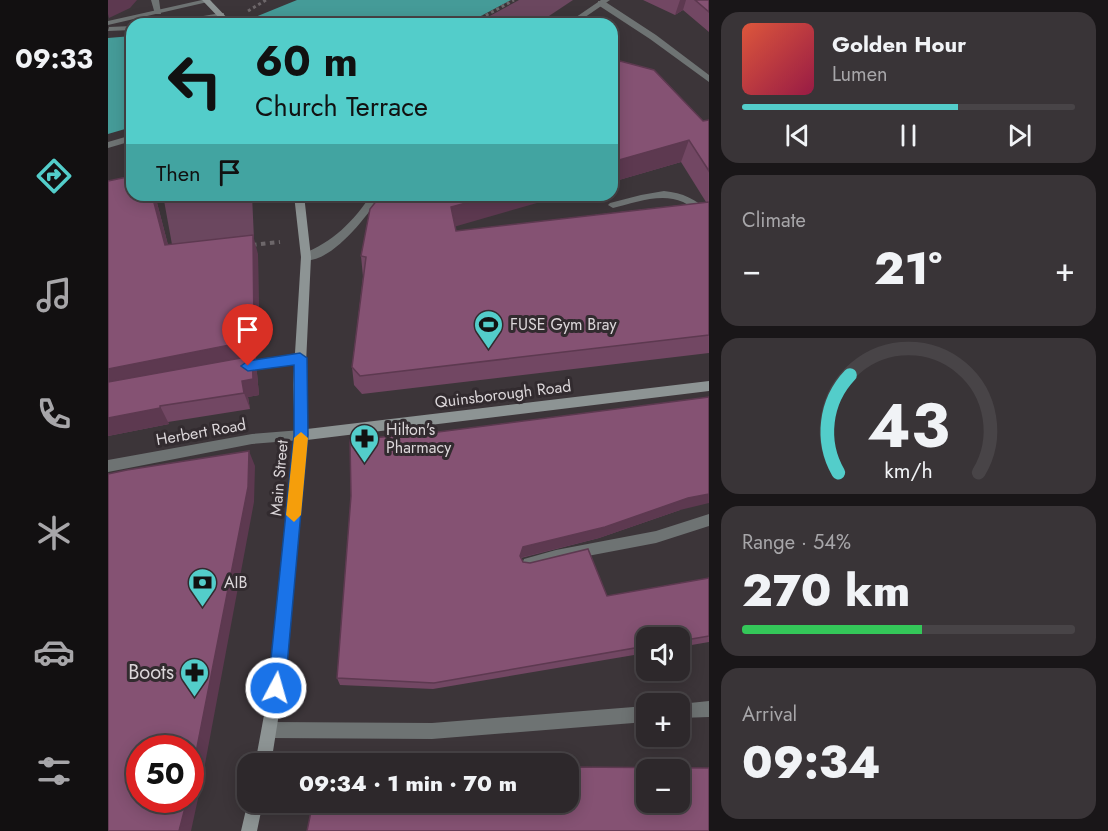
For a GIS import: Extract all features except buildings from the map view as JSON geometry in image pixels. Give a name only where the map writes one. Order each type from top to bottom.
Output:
[{"type":"main road","points":[[207,1],[224,18]]},
{"type":"main road","name":"Main Street","points":[[265,753],[276,688],[301,435],[300,358],[306,257],[300,201]]},
{"type":"main road","name":"Quinsborough Road","points":[[301,435],[709,386]]},
{"type":"main road","points":[[249,831],[253,813]]},
{"type":"street","points":[[155,0],[158,12]]},
{"type":"street","points":[[128,18],[207,1]]},
{"type":"street","points":[[579,18],[603,1],[709,78]]},
{"type":"street","points":[[108,22],[126,18]]},
{"type":"street","points":[[108,29],[126,28]]},
{"type":"street","points":[[108,145],[126,140]]},
{"type":"street","points":[[613,205],[660,194],[677,195],[695,202],[709,218]]},
{"type":"street","points":[[306,257],[342,239],[359,221],[372,201]]},
{"type":"street","points":[[224,371],[300,358]]},
{"type":"street","name":"Herbert Road","points":[[108,466],[252,440],[301,435]]},
{"type":"street","points":[[525,565],[556,556],[656,537],[709,520]]},
{"type":"street","points":[[690,710],[709,709]]},
{"type":"street","points":[[270,730],[432,731],[636,715]]},
{"type":"path","points":[[248,12],[266,0]]},
{"type":"path","points":[[481,18],[514,0]]},
{"type":"path","points":[[247,245],[305,239]]},
{"type":"shaded area","points":[[519,0],[573,0],[546,18],[486,18]]},
{"type":"shaded area","points":[[164,201],[252,201],[254,239],[173,250]]},
{"type":"water","points":[[297,0],[511,0],[477,18],[253,18]]},
{"type":"water","points":[[126,36],[126,129],[108,134],[108,38]]},
{"type":"slow traffic","points":[[294,515],[301,438]]},
{"type":"place","name":"FUSE Gym Bray","points":[[489,350]]},
{"type":"place","name":"Hilton's Pharmacy","points":[[365,464]]},
{"type":"place","name":"AIB","points":[[203,608]]},
{"type":"place","name":"Boots","points":[[195,698]]},
{"type":"route","points":[[248,366],[300,358],[301,435],[276,688]]}]
